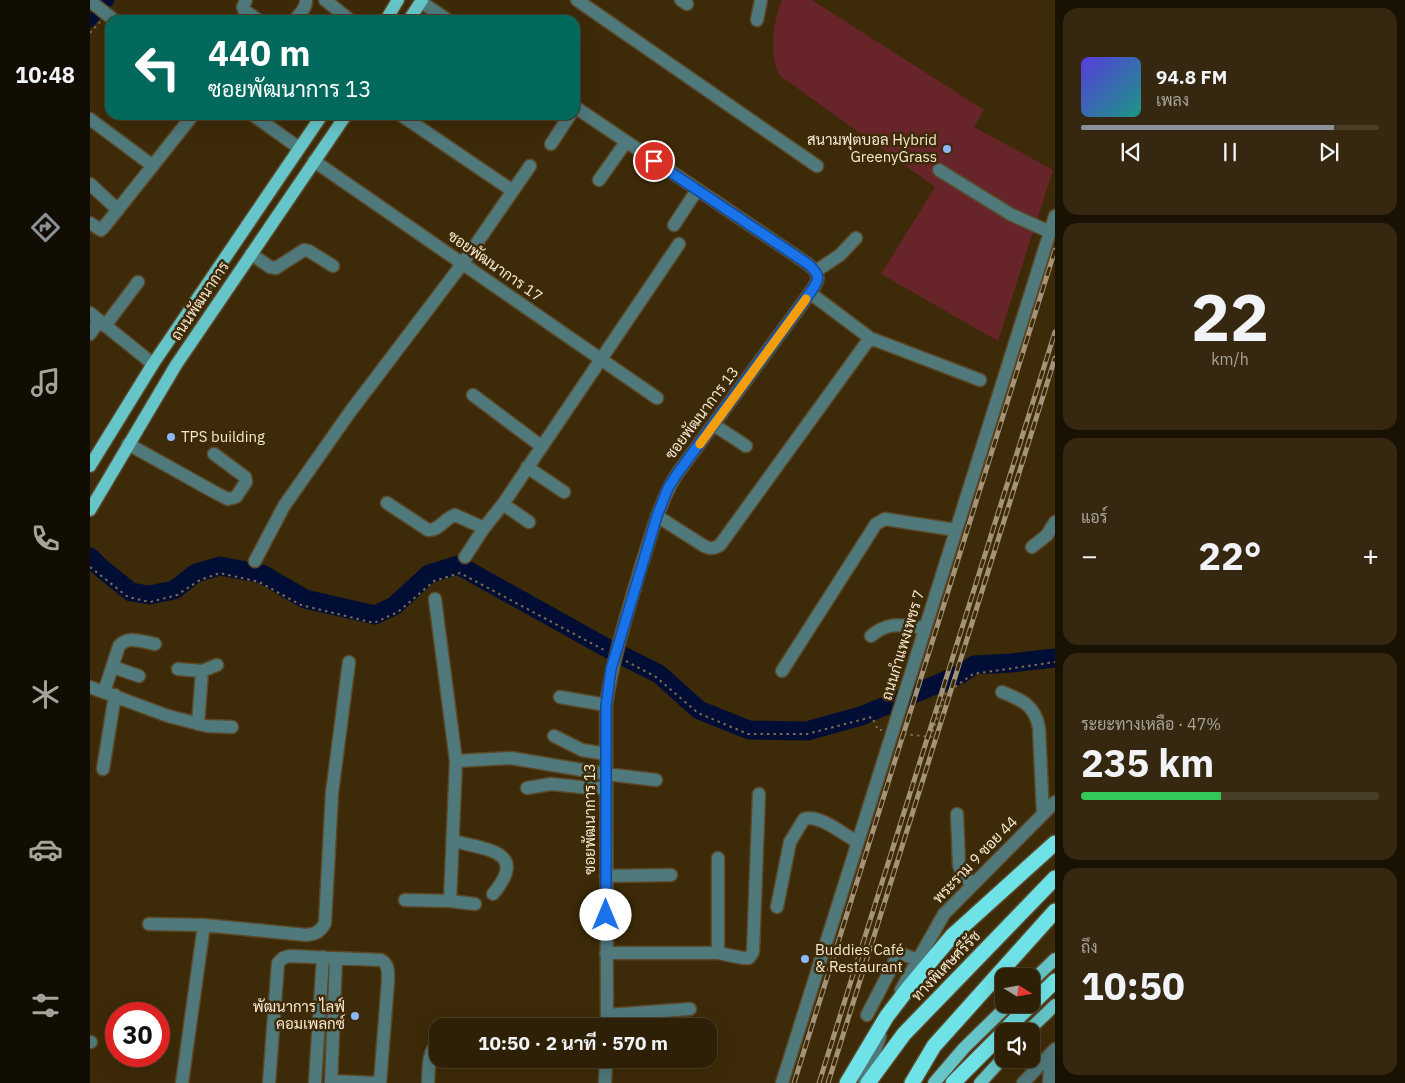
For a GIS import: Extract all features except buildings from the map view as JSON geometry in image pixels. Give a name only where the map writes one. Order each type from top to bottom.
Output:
[{"type":"highway","points":[[847,1083],[887,1016],[952,936],[1055,843]]},
{"type":"highway","name":"ทางพิเศษศรีรัช","points":[[868,1083],[904,1034],[1055,878]]},
{"type":"highway","points":[[912,1083],[934,1046],[1055,911]]},
{"type":"highway","points":[[1013,1023],[1055,981]]},
{"type":"highway","points":[[953,1083],[995,1041]]},
{"type":"main road","points":[[389,15],[398,0]]},
{"type":"main road","points":[[412,15],[421,1]]},
{"type":"main road","name":"ถนนพัฒนาการ","points":[[90,466],[153,364],[319,120]]},
{"type":"main road","name":"ถนนพัฒนาการ","points":[[90,510],[176,365],[343,120]]},
{"type":"main road","points":[[1040,973],[1055,959]]},
{"type":"main road","points":[[1036,1023],[1055,1005]]},
{"type":"main road","points":[[934,1083],[964,1048],[1000,1013]]},
{"type":"main road","points":[[980,1083],[995,1067]]},
{"type":"street","points":[[246,0],[243,7],[251,15]]},
{"type":"street","points":[[299,15],[306,4],[306,0]]},
{"type":"street","points":[[325,0],[344,15]]},
{"type":"street","points":[[577,0],[817,166]]},
{"type":"street","points":[[757,20],[761,0]]},
{"type":"street","points":[[421,1],[441,15]]},
{"type":"street","points":[[91,2],[107,15]]},
{"type":"street","points":[[580,110],[816,271],[840,255],[856,238]]},
{"type":"street","points":[[90,119],[153,166]]},
{"type":"street","points":[[90,223],[102,230],[189,120]]},
{"type":"street","points":[[260,120],[299,148]]},
{"type":"street","points":[[408,120],[513,191]]},
{"type":"street","points":[[551,144],[567,120]]},
{"type":"street","points":[[599,180],[626,142]]},
{"type":"street","name":"ซอยพัฒนาการ 17","points":[[314,161],[657,398]]},
{"type":"street","points":[[255,561],[284,506],[350,412],[463,263],[530,166]]},
{"type":"street","points":[[939,170],[1010,214],[1050,232]]},
{"type":"street","points":[[90,184],[118,210]]},
{"type":"street","points":[[674,225],[696,190]]},
{"type":"street","name":"ถนนกำแพงเพชร 7","points":[[782,1083],[1055,216]]},
{"type":"street","points":[[465,557],[679,244]]},
{"type":"street","points":[[251,254],[270,267],[276,268],[304,250],[309,251],[333,266]]},
{"type":"street","name":"ซอยพัฒนาการ 13","points":[[607,1018],[606,706],[611,669],[619,638],[657,516],[672,481],[817,284],[818,277],[816,271]]},
{"type":"street","points":[[90,334],[98,320],[138,282]]},
{"type":"street","points":[[810,293],[870,338],[980,380]]},
{"type":"street","points":[[98,320],[153,364]]},
{"type":"street","points":[[657,516],[704,546],[715,548],[720,546],[870,338]]},
{"type":"street","points":[[473,395],[541,446]]},
{"type":"street","points":[[714,425],[746,446]]},
{"type":"street","points":[[128,444],[228,499],[236,497],[246,482],[245,477],[214,454]]},
{"type":"street","points":[[527,467],[564,492]]},
{"type":"street","points":[[387,503],[428,530],[434,530],[448,518],[455,515],[484,528]]},
{"type":"street","points":[[503,504],[529,522]]},
{"type":"street","points":[[782,671],[876,524],[885,519],[956,530]]},
{"type":"street","points":[[1032,547],[1047,535],[1055,522]]},
{"type":"street","points":[[435,599],[456,761],[450,901]]},
{"type":"street","points":[[871,636],[881,628],[894,625],[925,628]]},
{"type":"street","points":[[103,770],[109,694],[113,667],[120,646],[124,641],[130,640],[155,644]]},
{"type":"street","points":[[149,924],[204,925],[306,935],[316,934],[325,923],[332,794],[349,662]]},
{"type":"street","points":[[178,669],[202,671],[217,664]]},
{"type":"street","points":[[113,667],[139,676]]},
{"type":"street","points":[[198,724],[202,671]]},
{"type":"street","points":[[90,687],[168,716],[207,726],[232,727]]},
{"type":"street","points":[[1002,692],[1018,698],[1032,708],[1037,717],[1043,814]]},
{"type":"street","points":[[560,697],[606,706]]},
{"type":"street","points":[[554,736],[582,750],[606,754]]},
{"type":"street","points":[[456,761],[511,758],[606,774],[656,780]]},
{"type":"street","points":[[528,788],[551,784],[606,788]]},
{"type":"street","points":[[606,953],[718,953],[749,958],[753,952],[759,794]]},
{"type":"street","name":"พระราม 9 ซอย 44","points":[[864,1083],[887,1016],[944,914],[1055,802]]},
{"type":"street","points":[[957,814],[959,865],[961,871],[972,885]]},
{"type":"street","points":[[777,907],[790,842],[804,819],[808,818],[828,823],[858,842]]},
{"type":"street","points":[[454,841],[497,853],[505,859],[508,865],[507,871],[501,884],[493,894]]},
{"type":"street","points":[[718,858],[718,953]]},
{"type":"street","points":[[606,876],[671,875]]},
{"type":"street","points":[[405,900],[450,901],[475,904]]},
{"type":"street","points":[[182,1083],[204,925]]},
{"type":"street","points":[[867,1015],[898,955],[902,954],[918,960]]},
{"type":"street","points":[[269,1083],[278,963],[283,958],[289,956],[323,957],[381,960],[385,963],[388,968],[388,981],[378,1083],[331,1082],[336,958]]},
{"type":"street","points":[[315,1083],[323,957]]},
{"type":"street","points":[[1055,1005],[1055,1017]]},
{"type":"street","points":[[621,1018],[690,1008]]},
{"type":"street","points":[[1023,1083],[1053,1051]]},
{"type":"street","points":[[1049,1083],[1053,1051]]},
{"type":"street","points":[[428,1083],[429,1068]]},
{"type":"street","points":[[605,1083],[606,1068]]},
{"type":"path","points":[[90,33],[105,21]]},
{"type":"path","points":[[90,566],[128,597],[150,602],[177,595],[200,580],[220,573],[260,582],[301,605],[374,623],[398,612],[434,581],[460,573],[610,654],[611,669],[622,670],[624,660],[656,677],[698,713],[748,734],[807,734],[872,717],[878,730],[886,731]]},
{"type":"path","points":[[911,735],[931,737],[945,694],[973,674],[1055,662]]},
{"type":"shaded area","name":"สนามฟุตบอล Hybrid GreenyGrass","points":[[782,0],[812,0],[984,110],[974,127],[1053,170],[998,341],[881,274],[935,187],[779,75],[774,57],[773,38],[776,18]]},
{"type":"waterway","points":[[90,22],[109,0]]},
{"type":"waterway","points":[[90,557],[131,592],[149,595],[174,590],[196,573],[220,566],[262,574],[305,599],[375,615],[394,606],[429,574],[458,565],[605,647],[659,674],[699,710],[749,730],[807,731],[861,716],[961,674],[974,665],[1055,658]]},
{"type":"railway","points":[[794,1083],[1055,250]]},
{"type":"railway","points":[[819,1083],[1055,332]]},
{"type":"railway","points":[[828,1083],[1055,358]]},
{"type":"slow traffic","points":[[700,444],[806,299]]},
{"type":"place","name":"สนามฟุตบอล Hybrid GreenyGrass","points":[[947,149]]},
{"type":"place","name":"TPS building","points":[[171,437]]},
{"type":"place","name":"Buddies Café & Restaurant","points":[[805,959]]},
{"type":"place","name":"พัฒนาการ ไลฟ์ คอมเพลกซ์","points":[[355,1016]]},
{"type":"route","points":[[606,915],[606,706],[611,669],[619,638],[657,516],[668,488],[677,474],[817,284],[818,277],[816,271],[808,264],[654,161]]}]
